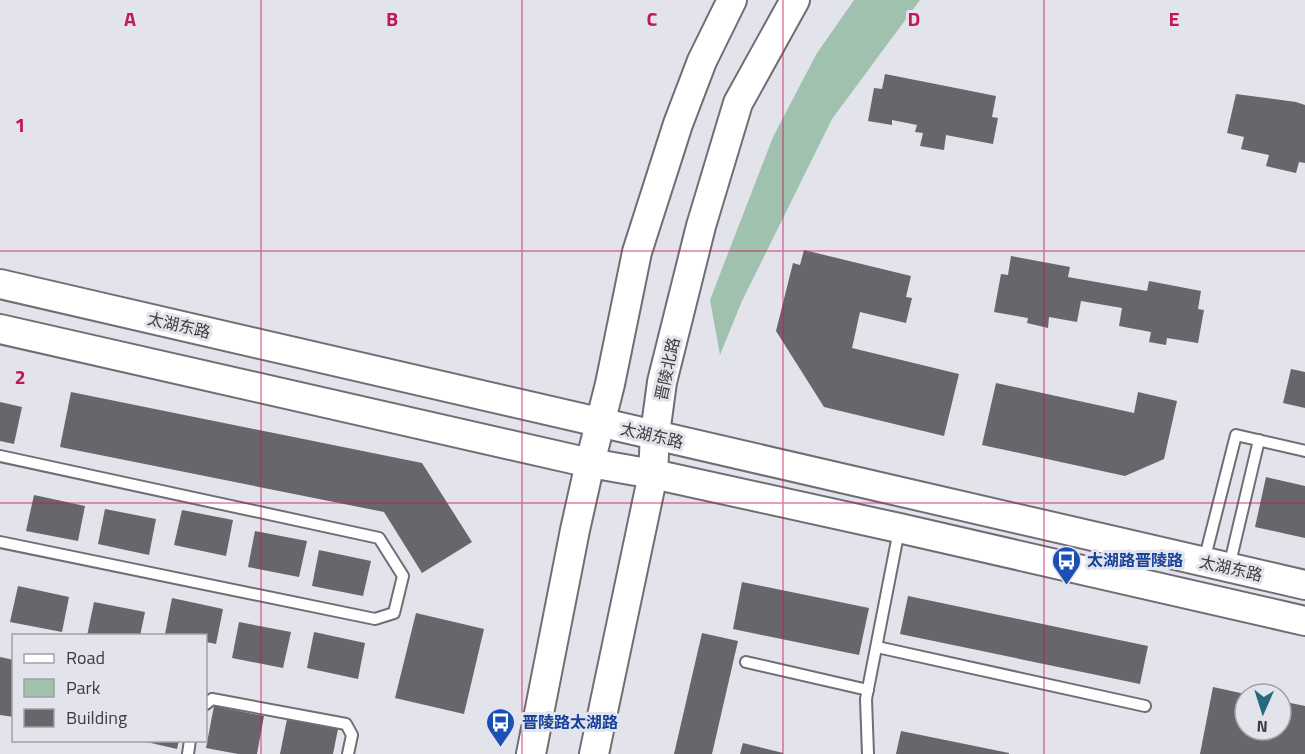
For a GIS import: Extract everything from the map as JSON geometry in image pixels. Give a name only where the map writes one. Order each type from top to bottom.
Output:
[{"type":"main road","points":[[531,754],[590,463],[610,384],[637,252],[686,103],[702,61],[732,0]]},
{"type":"main road","name":"晋陵北路","points":[[594,754],[653,474],[655,434],[662,382],[701,226],[738,103],[795,0]]},
{"type":"main road","name":"太湖东路","points":[[0,284],[1305,585]]},
{"type":"main road","points":[[0,328],[590,463],[653,474],[899,528],[1305,621]]},
{"type":"lane","points":[[1216,564],[1236,435],[1305,451]]},
{"type":"lane","points":[[1216,564],[1259,440]]},
{"type":"lane","points":[[0,456],[379,538],[403,576],[394,613],[375,619],[0,542]]},
{"type":"lane","points":[[868,754],[866,699],[899,528]]},
{"type":"lane","points":[[877,647],[1145,706]]},
{"type":"lane","points":[[746,662],[868,690]]},
{"type":"lane","points":[[207,703],[212,699],[346,724],[352,735],[348,754]]},
{"type":"green space","points":[[854,0],[920,0],[832,119],[742,301],[720,355],[710,300],[773,137],[817,53]]},
{"type":"building","points":[[885,74],[996,96],[992,117],[998,118],[993,144],[946,135],[944,150],[920,146],[923,133],[915,132],[917,125],[892,120],[892,125],[868,121],[874,88],[882,89]]},
{"type":"building","points":[[1236,94],[1305,105],[1305,163],[1299,162],[1296,173],[1266,166],[1269,155],[1241,149],[1244,137],[1227,133]]},
{"type":"building","points":[[804,250],[911,276],[906,297],[912,298],[906,323],[860,312],[852,348],[959,374],[944,436],[824,407],[776,331],[793,263],[800,265]]},
{"type":"building","points":[[1011,256],[1070,267],[1068,277],[1147,291],[1149,281],[1201,291],[1198,309],[1204,310],[1198,343],[1167,338],[1166,345],[1149,342],[1151,332],[1119,326],[1122,308],[1081,301],[1077,322],[1049,317],[1048,328],[1027,323],[1028,318],[994,312],[1001,274],[1008,275]]},
{"type":"building","points":[[1291,369],[1305,372],[1305,408],[1283,403]]},
{"type":"building","points":[[996,383],[1134,413],[1138,392],[1177,401],[1164,459],[1125,476],[982,445]]},
{"type":"building","points":[[71,392],[422,463],[472,542],[422,573],[384,512],[60,447]]},
{"type":"building","points":[[0,402],[22,407],[14,444],[0,441]]},
{"type":"building","points":[[1266,477],[1305,486],[1305,538],[1255,527]]},
{"type":"building","points":[[34,495],[85,506],[78,541],[26,531]]},
{"type":"building","points":[[105,509],[156,519],[149,555],[98,544]]},
{"type":"building","points":[[182,510],[233,520],[226,556],[174,545]]},
{"type":"building","points":[[255,531],[307,541],[299,577],[248,567]]},
{"type":"building","points":[[319,550],[371,561],[363,596],[312,586]]},
{"type":"building","points":[[742,582],[869,608],[859,655],[733,629]]},
{"type":"building","points":[[18,586],[69,597],[62,632],[10,622]]},
{"type":"building","points":[[908,596],[1148,646],[1140,684],[900,634]]},
{"type":"building","points":[[172,598],[223,609],[216,644],[207,642],[207,634],[165,634]]},
{"type":"building","points":[[94,602],[145,612],[140,634],[87,634]]},
{"type":"building","points":[[416,613],[484,629],[464,714],[395,698]]},
{"type":"building","points":[[239,622],[291,632],[283,668],[232,658]]},
{"type":"building","points":[[314,632],[365,643],[358,679],[307,668]]},
{"type":"building","points":[[702,633],[738,641],[712,754],[674,754]]},
{"type":"building","points":[[0,657],[12,660],[12,717],[0,715]]},
{"type":"building","points":[[1213,687],[1233,691],[1233,742],[1293,742],[1293,704],[1305,706],[1305,754],[1200,754]]},
{"type":"building","points":[[214,706],[264,716],[257,754],[238,754],[206,748]]},
{"type":"building","points":[[287,719],[338,729],[333,754],[280,754]]},
{"type":"building","points":[[901,731],[1009,753],[1009,754],[896,754]]},
{"type":"building","points":[[147,742],[179,742],[177,749]]},
{"type":"building","points":[[743,743],[783,753],[783,754],[740,754]]},
{"type":"place","name":"太湖路晋陵路","points":[[1066,586]]},
{"type":"place","name":"晋陵路太湖路","points":[[501,748]]}]
